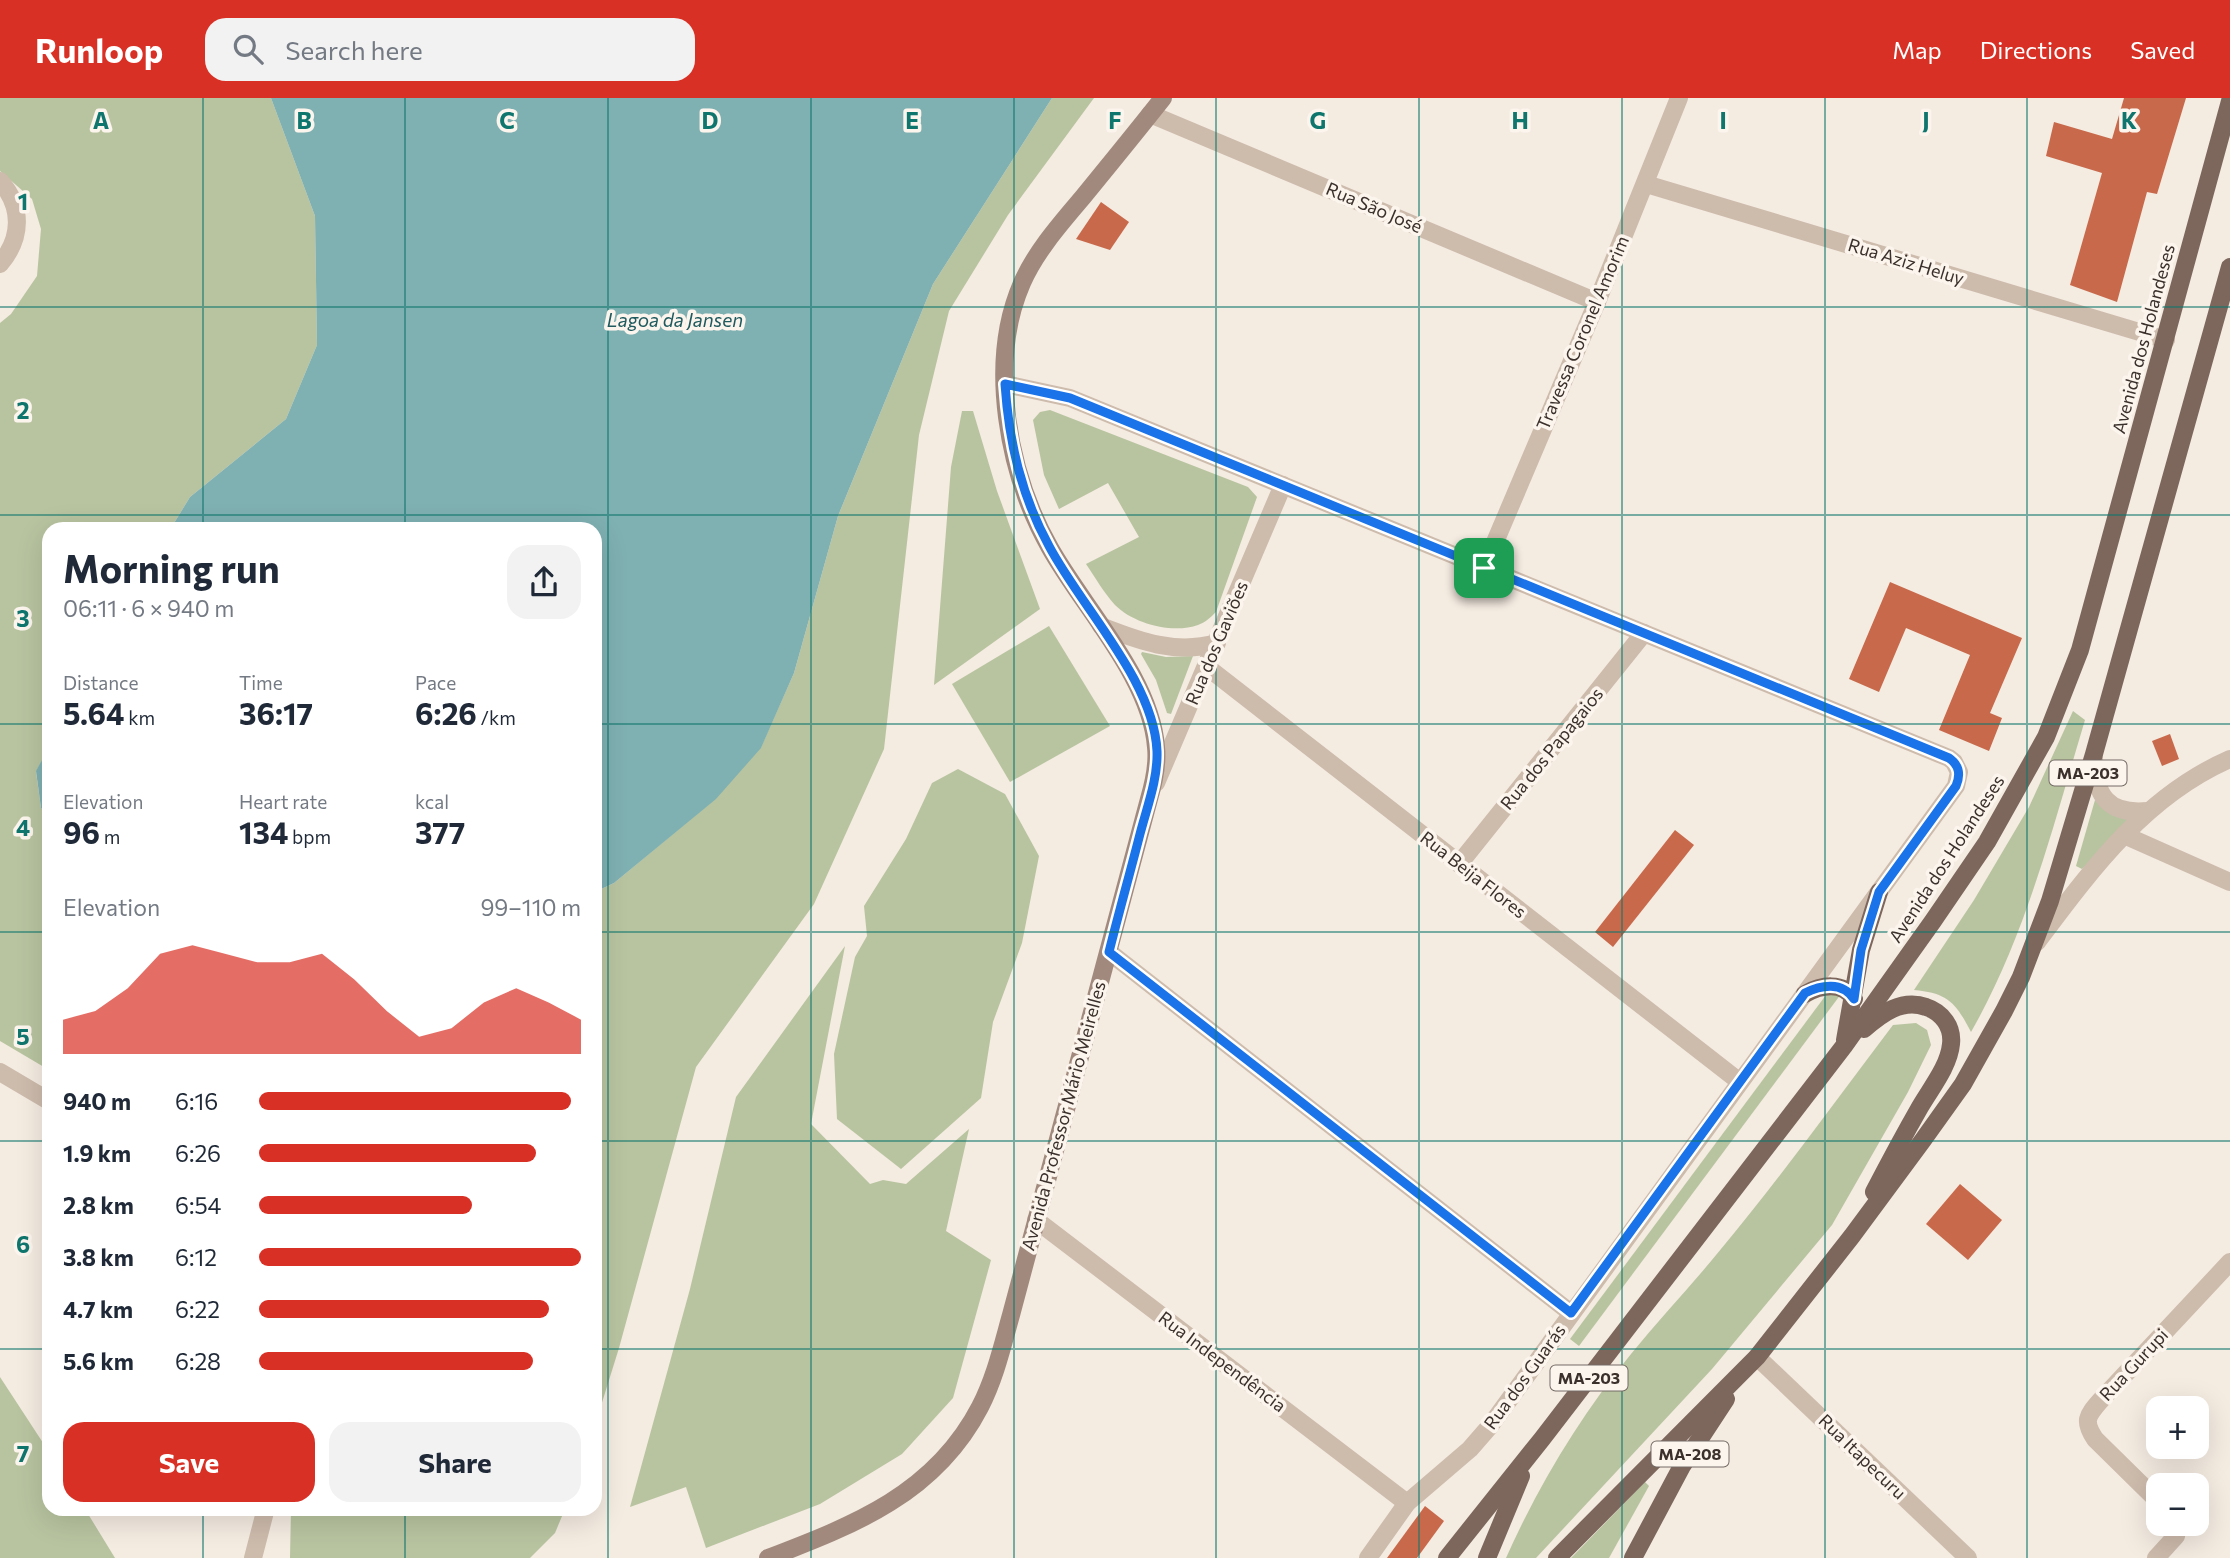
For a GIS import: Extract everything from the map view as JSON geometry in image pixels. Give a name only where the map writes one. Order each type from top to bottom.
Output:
[{"type":"main road","name":"Avenida Professor Mário Meirelles","points":[[768,1558],[833,1533],[894,1502],[915,1487],[951,1451],[980,1408],[995,1373],[1109,952],[1155,779],[1157,751],[1150,718],[1128,669],[1050,548],[1023,490],[1008,424],[1005,384],[1008,333],[1023,281],[1056,230],[1163,98]]},
{"type":"main road","name":"Avenida dos Holandeses","points":[[1447,1558],[1542,1439],[1844,1046],[1987,842],[2046,737],[2080,650],[2230,101]]},
{"type":"main road","name":"MA-203","points":[[1557,1558],[1756,1357],[1853,1236],[1963,1084],[2004,1012],[2033,948],[2050,901],[2094,754],[2230,267]]},
{"type":"main road","points":[[1844,1046],[1861,950],[1879,892]]},
{"type":"main road","points":[[1805,993],[1815,988],[1833,986],[1850,992],[1854,999]]},
{"type":"main road","points":[[1844,1046],[1885,1012],[1906,1005],[1923,1005],[1938,1014],[1948,1024],[1951,1036],[1946,1062],[1897,1147],[1853,1236]]},
{"type":"main road","name":"MA-208","points":[[1633,1558],[1682,1466],[1756,1357]]},
{"type":"main road","points":[[1487,1558],[1522,1475],[1542,1439]]},
{"type":"street","name":"Travessa Coronel Amorim","points":[[1484,568],[1646,184],[1679,98]]},
{"type":"street","name":"Rua São José","points":[[1150,114],[1597,302]]},
{"type":"street","points":[[0,181],[12,198],[18,222],[13,245],[0,264]]},
{"type":"street","name":"Rua Aziz Heluy","points":[[1646,184],[2166,340]]},
{"type":"street","points":[[1005,384],[1070,398],[1644,633]]},
{"type":"street","name":"Rua dos Gaviões","points":[[1149,799],[1283,485]]},
{"type":"street","points":[[1101,626],[1145,643],[1167,647],[1189,649],[1217,643]]},
{"type":"street","name":"Rua dos Guarás","points":[[1368,1558],[1407,1503],[1470,1449],[1490,1426],[1956,786],[1959,772],[1949,758],[1644,633]]},
{"type":"street","name":"Rua dos Papagaios","points":[[1460,864],[1644,633]]},
{"type":"street","name":"Rua Beija Flores","points":[[1207,667],[1740,1082]]},
{"type":"street","points":[[2094,754],[2097,787],[2111,806],[2133,813],[2148,811]]},
{"type":"street","points":[[2033,948],[2077,889],[2148,811],[2190,780],[2230,759]]},
{"type":"street","points":[[2124,835],[2230,883]]},
{"type":"street","points":[[1109,952],[1571,1313]]},
{"type":"street","points":[[0,1072],[42,1097]]},
{"type":"street","name":"Rua Independência","points":[[1036,1220],[1407,1503]]},
{"type":"street","name":"Rua Gurupi","points":[[2146,1489],[2095,1439],[2088,1428],[2087,1419],[2100,1401],[2230,1262]]},
{"type":"street","name":"Rua Itapecuru","points":[[1756,1357],[1968,1558]]},
{"type":"street","points":[[253,1558],[264,1516]]},
{"type":"street","points":[[2156,1558],[2176,1536]]},
{"type":"green space","points":[[0,98],[271,98],[315,216],[317,345],[286,419],[190,497],[175,522],[42,522],[42,760],[36,772],[42,809],[42,1066],[0,1041],[0,323],[11,314],[37,276],[41,229],[32,199],[0,171]]},
{"type":"green space","points":[[1052,98],[1094,98],[1008,215],[949,311],[919,435],[884,749],[814,904],[696,1067],[602,1403],[602,889],[614,883],[715,799],[761,747],[794,673],[838,516],[933,284]]},
{"type":"green space","points":[[1050,410],[1248,487],[1257,497],[1216,612],[1208,619],[1188,628],[1154,626],[1123,612],[1107,595],[1086,564],[1139,537],[1108,483],[1059,509],[1044,475],[1033,420],[1040,412]]},
{"type":"green space","points":[[962,411],[973,411],[997,491],[1040,609],[934,685],[951,467]]},
{"type":"green space","points":[[1049,626],[1110,726],[1010,782],[952,684]]},
{"type":"green space","points":[[1142,652],[1166,657],[1193,656],[1171,714],[1167,713],[1156,680]]},
{"type":"green space","points":[[2073,711],[2085,720],[2037,880],[2008,958],[1971,1032],[1950,1001],[1926,991],[1914,990],[1974,900],[2029,807]]},
{"type":"green space","points":[[958,769],[1005,794],[1039,856],[1022,943],[993,1022],[981,1098],[901,1169],[837,1119],[834,1054],[855,957],[867,936],[864,906],[906,839],[932,783]]},
{"type":"green space","points":[[2095,800],[2133,820],[2082,869],[2076,866]]},
{"type":"green space","points":[[845,946],[811,1124],[870,1184],[883,1180],[906,1184],[969,1129],[946,1231],[991,1260],[953,1398],[902,1454],[820,1504],[706,1548],[686,1487],[630,1507],[690,1289],[736,1097]]},
{"type":"green space","points":[[1841,994],[1579,1346],[1570,1339],[1826,995]]},
{"type":"green space","points":[[1916,1023],[1927,1030],[1931,1045],[1908,1092],[1832,1225],[1712,1369],[1536,1558],[1506,1558],[1532,1504],[1562,1452],[1613,1377],[1743,1222],[1893,1025]]},
{"type":"green space","points":[[0,1377],[42,1441],[42,1516],[89,1516],[115,1558],[0,1558]]},
{"type":"green space","points":[[1645,1482],[1649,1486],[1609,1558],[1571,1558]]},
{"type":"green space","points":[[291,1516],[562,1516],[555,1533],[530,1558],[290,1558]]},
{"type":"water","name":"Lagoa da Jansen","points":[[271,98],[1052,98],[933,284],[838,516],[794,673],[761,748],[716,799],[614,883],[602,889],[602,522],[175,522],[190,497],[286,419],[317,345],[315,216]]},
{"type":"water","points":[[42,760],[42,809],[41,808],[36,771]]},
{"type":"building","points":[[2124,98],[2186,98],[2157,194],[2147,192],[2117,302],[2070,285],[2102,173],[2046,156],[2054,122],[2112,139]]},
{"type":"building","points":[[1101,202],[1129,222],[1110,250],[1076,239]]},
{"type":"building","points":[[1890,582],[2022,638],[1990,713],[2002,718],[1989,751],[1939,730],[1970,655],[1906,628],[1879,692],[1849,679]]},
{"type":"building","points":[[2170,734],[2179,759],[2162,766],[2152,741]]},
{"type":"building","points":[[1675,830],[1694,845],[1613,947],[1595,932]]},
{"type":"building","points":[[1960,1184],[2002,1220],[1968,1260],[1926,1224]]},
{"type":"building","points":[[1425,1506],[1444,1521],[1417,1558],[1387,1558]]},
{"type":"route","points":[[1005,384],[1070,398],[1484,568],[1949,758],[1959,772],[1956,786],[1879,892],[1861,950],[1854,999],[1850,992],[1833,986],[1815,988],[1805,993],[1571,1313],[1109,952],[1155,779],[1156,738],[1141,695],[1128,669],[1050,548],[1035,519],[1023,490],[1014,455],[1005,384]]}]
